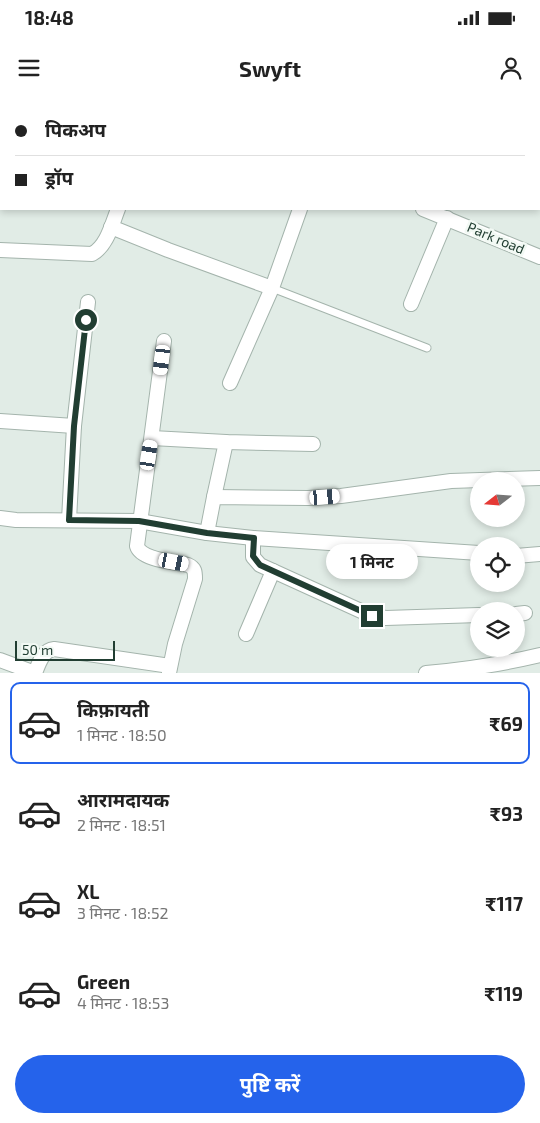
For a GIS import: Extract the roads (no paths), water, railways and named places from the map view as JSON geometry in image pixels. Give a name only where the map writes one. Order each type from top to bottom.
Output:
[{"type":"street","points":[[0,250],[92,254],[98,251],[103,244],[118,210]]},
{"type":"street","points":[[230,383],[272,288],[300,210]]},
{"type":"street","name":"Park road","points":[[426,210],[540,257]]},
{"type":"street","points":[[411,304],[447,218]]},
{"type":"street","points":[[111,227],[272,288]]},
{"type":"street","points":[[69,520],[74,426],[88,302]]},
{"type":"street","points":[[0,660],[35,673],[46,652],[49,649],[54,649],[170,670],[175,644],[195,579],[195,572],[193,567],[188,565],[146,556],[138,551],[137,546],[164,341]]},
{"type":"street","points":[[0,421],[74,426]]},
{"type":"street","points":[[152,438],[313,444]]},
{"type":"street","points":[[207,533],[226,442]]},
{"type":"street","points":[[214,497],[308,498],[341,496],[451,481],[540,478]]},
{"type":"street","points":[[0,518],[139,521],[207,533],[254,538],[470,553]]},
{"type":"street","points":[[254,538],[253,556],[256,562],[372,616],[386,618],[470,615]]},
{"type":"street","points":[[525,555],[540,554]]},
{"type":"street","points":[[246,634],[272,570]]},
{"type":"street","points":[[426,673],[508,663],[540,655]]},
{"type":"lane","points":[[272,288],[427,348]]}]
